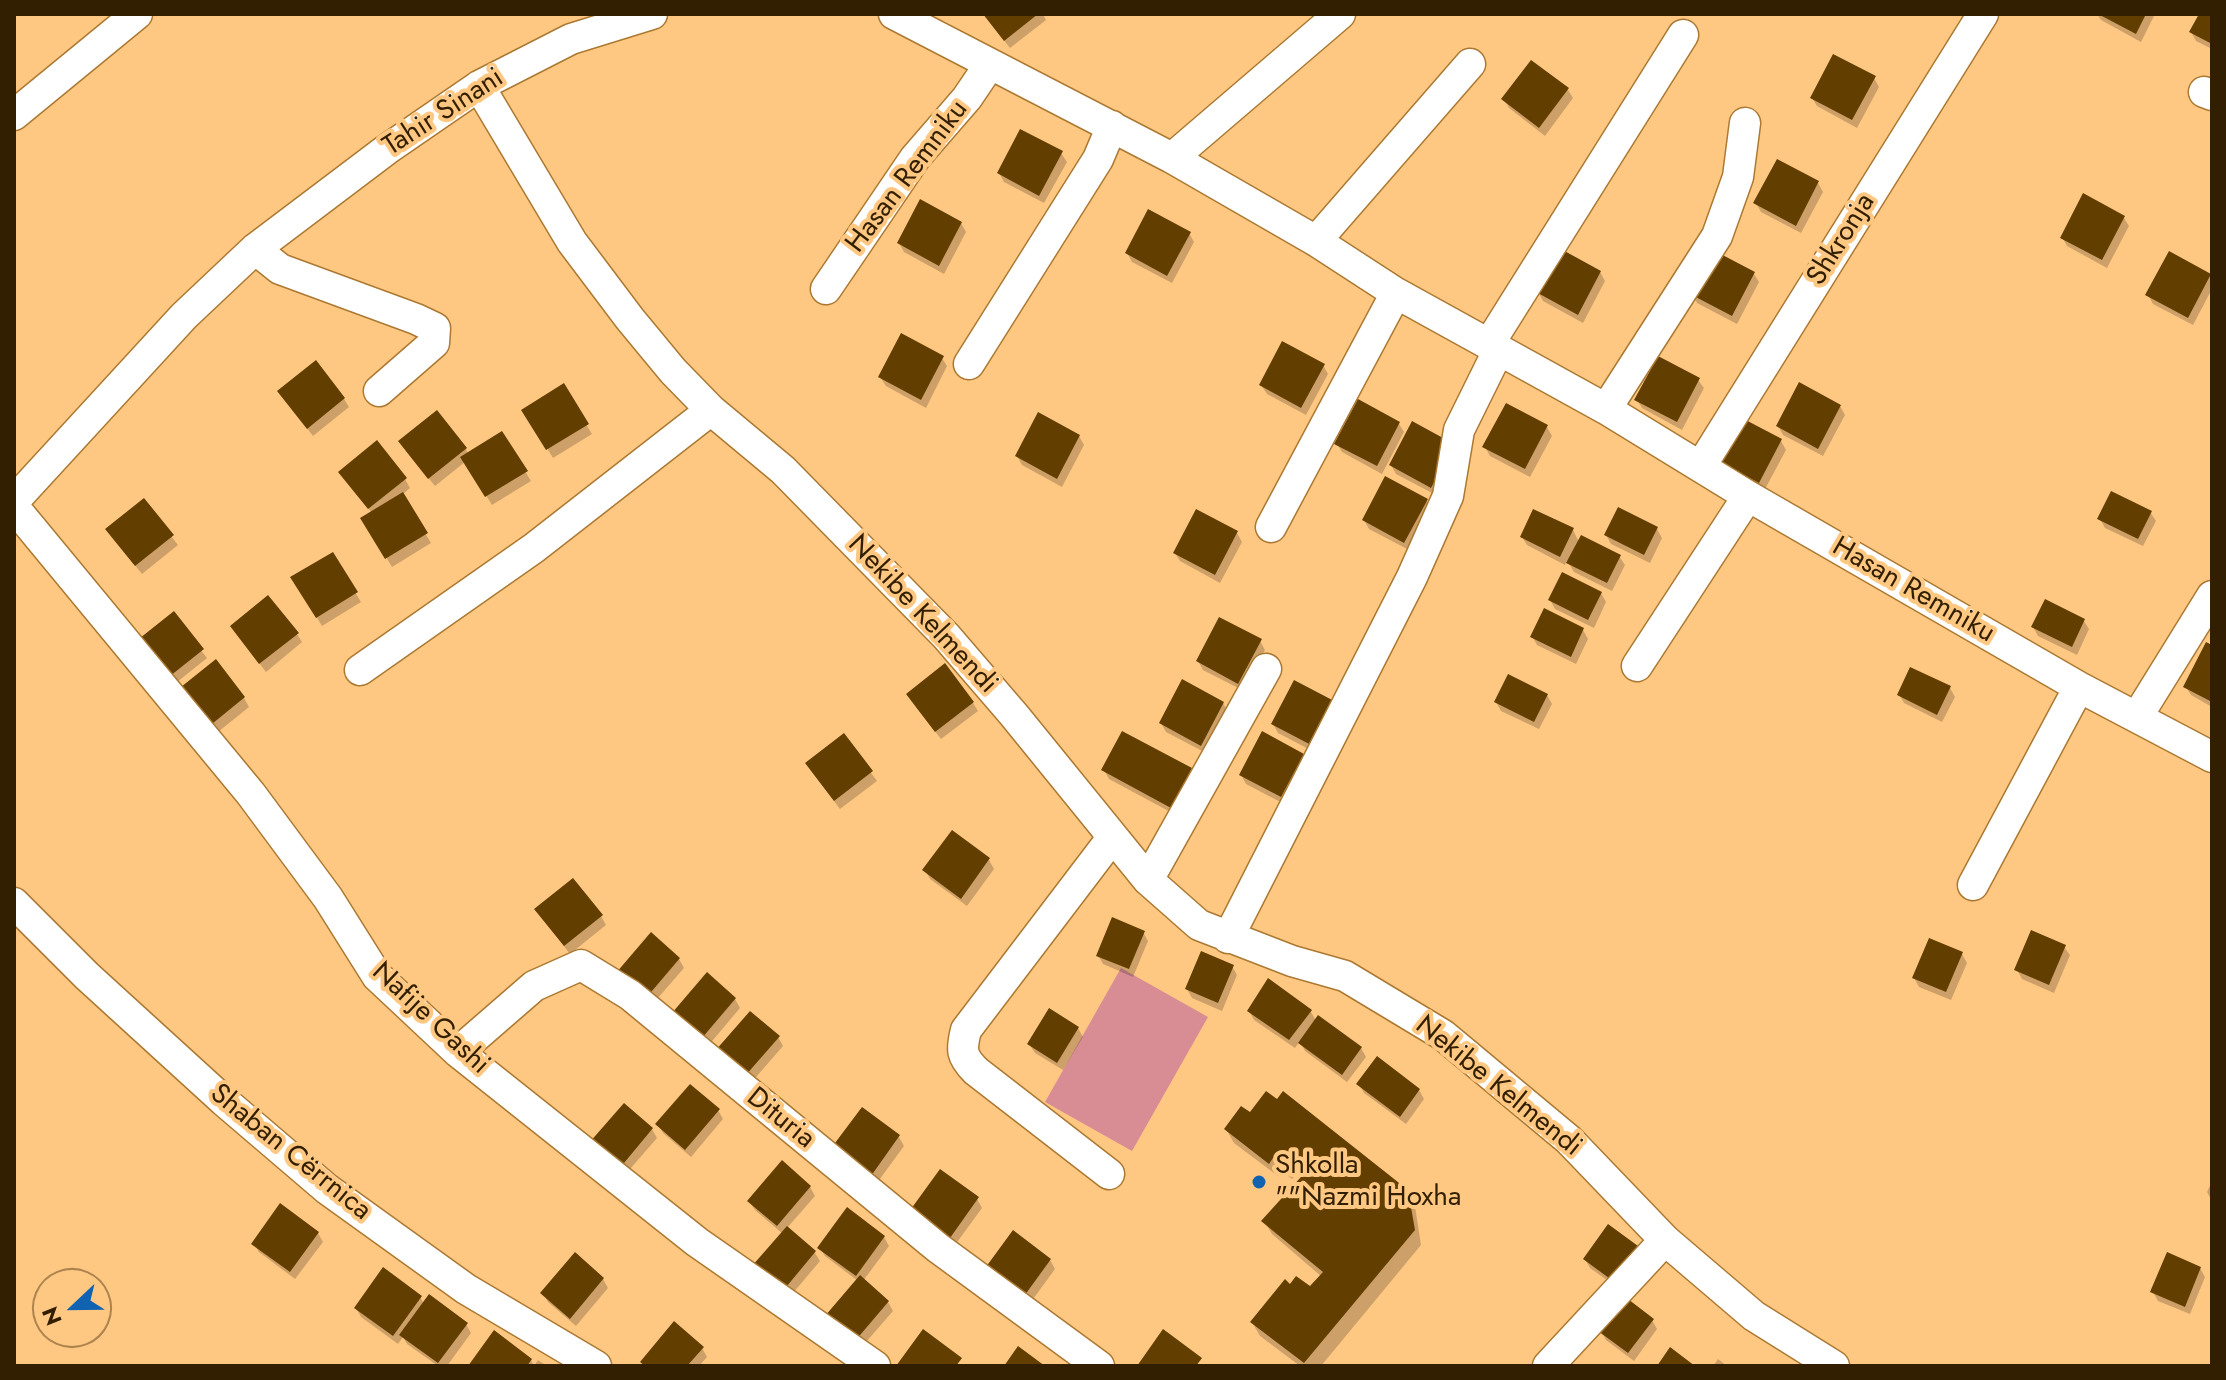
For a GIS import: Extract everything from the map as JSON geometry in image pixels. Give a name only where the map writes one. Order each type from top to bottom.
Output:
[{"type":"street","points":[[14,115],[137,14]]},
{"type":"street","name":"Tahir Sinani","points":[[14,501],[184,316],[255,249],[386,150],[479,86],[571,39],[652,14]]},
{"type":"street","name":"Hasan Remniku","points":[[894,14],[1172,158],[1316,241],[1396,293],[1606,409],[1748,496],[2079,687],[2212,757]]},
{"type":"street","points":[[1172,158],[1340,14]]},
{"type":"street","name":"Shkronja","points":[[1701,466],[1983,14]]},
{"type":"street","points":[[1228,938],[1412,577],[1448,496],[1459,430],[1494,346],[1683,35]]},
{"type":"street","name":"Hasan Remniku","points":[[826,289],[915,158],[967,98],[990,64]]},
{"type":"street","points":[[1316,241],[1470,64]]},
{"type":"street","name":"Nekibe Kelmendi","points":[[479,86],[572,242],[638,330],[711,410],[783,470],[946,636],[1148,880],[1199,925],[1292,961],[1345,976],[1443,1035],[1569,1140],[1665,1240],[1754,1316],[1834,1366]]},
{"type":"street","points":[[1606,409],[1717,236],[1738,177],[1745,123]]},
{"type":"street","points":[[969,364],[1098,159],[1112,126]]},
{"type":"street","points":[[255,249],[280,269],[435,328],[434,343],[379,391]]},
{"type":"street","points":[[1271,527],[1396,293]]},
{"type":"street","points":[[360,670],[534,548],[711,410]]},
{"type":"street","points":[[1637,666],[1748,496]]},
{"type":"street","name":"Nafije Gashi","points":[[14,507],[251,794],[328,898],[377,976],[458,1052],[697,1242],[875,1366]]},
{"type":"street","points":[[2137,717],[2212,596]]},
{"type":"street","points":[[1148,880],[1266,669]]},
{"type":"street","points":[[1973,885],[2079,687]]},
{"type":"street","points":[[1109,1174],[976,1071],[966,1061],[962,1048],[966,1030],[1112,838]]},
{"type":"street","name":"Shaban Cërrnica","points":[[14,903],[87,976],[224,1101],[327,1189],[466,1289],[596,1366]]},
{"type":"street","name":"Dituria","points":[[458,1052],[534,986],[581,965],[630,995],[938,1248],[1099,1366]]},
{"type":"street","points":[[1548,1366],[1665,1240]]},
{"type":"shaded area","points":[[1121,968],[1208,1017],[1132,1151],[1045,1102]]},
{"type":"building","points":[[983,14],[1038,14],[1004,41]]},
{"type":"building","points":[[2098,14],[2146,14],[2136,34]]},
{"type":"building","points":[[2199,14],[2212,14],[2212,44],[2189,32]]},
{"type":"building","points":[[1833,54],[1876,76],[1852,120],[1810,98]]},
{"type":"building","points":[[1531,60],[1569,88],[1539,128],[1501,99]]},
{"type":"building","points":[[1020,129],[1063,151],[1039,196],[997,173]]},
{"type":"building","points":[[1777,159],[1819,181],[1796,226],[1753,203]]},
{"type":"building","points":[[2083,193],[2125,216],[2102,260],[2060,238]]},
{"type":"building","points":[[920,199],[962,222],[939,266],[897,243]]},
{"type":"building","points":[[1148,209],[1191,232],[1167,276],[1125,253]]},
{"type":"building","points":[[1559,248],[1601,271],[1578,315],[1536,292]]},
{"type":"building","points":[[1713,250],[1755,272],[1732,316],[1690,294]]},
{"type":"building","points":[[2169,251],[2211,274],[2188,318],[2145,295]]},
{"type":"building","points":[[901,333],[944,356],[921,400],[878,377]]},
{"type":"building","points":[[1282,341],[1325,364],[1301,408],[1259,385]]},
{"type":"building","points":[[1658,356],[1700,378],[1677,422],[1634,400]]},
{"type":"building","points":[[316,360],[345,398],[307,429],[277,391]]},
{"type":"building","points":[[1799,382],[1841,405],[1818,449],[1776,426]]},
{"type":"building","points":[[564,383],[589,424],[546,450],[521,410]]},
{"type":"building","points":[[1358,399],[1400,422],[1377,466],[1334,444]]},
{"type":"building","points":[[1506,403],[1548,425],[1525,469],[1482,447]]},
{"type":"building","points":[[437,410],[467,448],[428,479],[398,441]]},
{"type":"building","points":[[1038,412],[1080,435],[1057,479],[1015,456]]},
{"type":"building","points":[[1740,417],[1782,439],[1759,483],[1717,461]]},
{"type":"building","points":[[1412,421],[1454,444],[1431,488],[1389,465]]},
{"type":"building","points":[[502,431],[528,471],[485,497],[460,457]]},
{"type":"building","points":[[377,440],[407,478],[368,509],[338,472]]},
{"type":"building","points":[[1385,476],[1428,499],[1404,543],[1362,520]]},
{"type":"building","points":[[2111,491],[2152,511],[2138,539],[2097,519]]},
{"type":"building","points":[[403,492],[428,533],[385,559],[360,518]]},
{"type":"building","points":[[144,498],[174,535],[135,566],[105,529]]},
{"type":"building","points":[[1618,507],[1658,527],[1644,555],[1604,535]]},
{"type":"building","points":[[1196,509],[1238,531],[1215,575],[1173,553]]},
{"type":"building","points":[[1533,509],[1574,528],[1560,557],[1520,537]]},
{"type":"building","points":[[1581,535],[1621,555],[1607,583],[1566,563]]},
{"type":"building","points":[[333,552],[358,592],[316,618],[290,577]]},
{"type":"building","points":[[1562,572],[1602,592],[1588,620],[1548,600]]},
{"type":"building","points":[[268,595],[299,633],[259,664],[230,626]]},
{"type":"building","points":[[2045,599],[2085,619],[2072,647],[2031,627]]},
{"type":"building","points":[[1544,608],[1584,628],[1571,657],[1530,637]]},
{"type":"building","points":[[174,611],[204,649],[165,680],[135,642]]},
{"type":"building","points":[[1219,617],[1262,639],[1238,684],[1196,661]]},
{"type":"building","points":[[2206,642],[2212,645],[2212,702],[2183,687]]},
{"type":"building","points":[[216,659],[245,697],[207,728],[176,691]]},
{"type":"building","points":[[945,663],[974,702],[935,732],[906,694]]},
{"type":"building","points":[[1910,667],[1951,686],[1937,715],[1897,695]]},
{"type":"building","points":[[1508,674],[1548,694],[1534,722],[1494,702]]},
{"type":"building","points":[[1182,679],[1224,702],[1201,746],[1159,723]]},
{"type":"building","points":[[1294,680],[1336,702],[1313,746],[1271,724]]},
{"type":"building","points":[[1122,731],[1192,768],[1171,808],[1101,770]]},
{"type":"building","points":[[1262,731],[1304,754],[1281,797],[1239,775]]},
{"type":"building","points":[[844,733],[873,771],[834,801],[805,763]]},
{"type":"building","points":[[952,830],[990,858],[961,899],[922,870]]},
{"type":"building","points":[[573,878],[603,915],[564,946],[534,909]]},
{"type":"building","points":[[1112,917],[1145,931],[1129,969],[1096,956]]},
{"type":"building","points":[[2031,930],[2066,945],[2049,985],[2014,970]]},
{"type":"building","points":[[651,932],[680,958],[646,998],[616,973]]},
{"type":"building","points":[[1929,938],[1963,952],[1946,992],[1912,978]]},
{"type":"building","points":[[1201,951],[1234,965],[1218,1003],[1185,989]]},
{"type":"building","points":[[707,972],[736,998],[702,1038],[672,1013]]},
{"type":"building","points":[[1268,978],[1312,1010],[1289,1040],[1247,1011]]},
{"type":"building","points":[[1049,1008],[1079,1027],[1057,1063],[1027,1044]]},
{"type":"building","points":[[750,1011],[780,1036],[745,1076],[715,1051]]},
{"type":"building","points":[[1318,1015],[1362,1047],[1342,1075],[1298,1043]]},
{"type":"building","points":[[1377,1056],[1420,1089],[1400,1117],[1356,1084]]},
{"type":"building","points":[[690,1084],[720,1109],[685,1150],[655,1124]]},
{"type":"building","points":[[1266,1091],[1277,1099],[1283,1091],[1408,1190],[1415,1230],[1304,1363],[1250,1322],[1285,1279],[1290,1284],[1296,1276],[1310,1286],[1323,1272],[1261,1221],[1310,1167],[1295,1154],[1283,1166],[1273,1158],[1269,1164],[1224,1129],[1241,1106],[1250,1112]]},
{"type":"building","points":[[624,1103],[653,1128],[619,1169],[589,1143]]},
{"type":"building","points":[[862,1107],[900,1135],[871,1176],[832,1147]]},
{"type":"building","points":[[782,1160],[811,1186],[777,1226],[747,1201]]},
{"type":"building","points":[[940,1169],[979,1197],[950,1238],[911,1209]]},
{"type":"building","points":[[280,1203],[319,1232],[290,1272],[251,1244]]},
{"type":"building","points":[[847,1207],[885,1236],[856,1276],[817,1248]]},
{"type":"building","points":[[1608,1224],[1638,1246],[1613,1281],[1583,1259]]},
{"type":"building","points":[[787,1226],[816,1251],[782,1292],[752,1266]]},
{"type":"building","points":[[1013,1230],[1051,1259],[1022,1299],[983,1271]]},
{"type":"building","points":[[575,1252],[604,1278],[570,1319],[540,1293]]},
{"type":"building","points":[[2167,1252],[2201,1267],[2185,1307],[2150,1292]]},
{"type":"building","points":[[383,1267],[422,1296],[393,1336],[354,1308]]},
{"type":"building","points":[[860,1275],[889,1301],[855,1341],[825,1316]]},
{"type":"building","points":[[429,1294],[468,1323],[438,1363],[399,1335]]},
{"type":"building","points":[[1624,1296],[1654,1319],[1628,1353],[1598,1331]]},
{"type":"building","points":[[674,1321],[704,1347],[687,1366],[645,1366],[640,1362]]},
{"type":"building","points":[[923,1329],[962,1358],[956,1366],[896,1366]]},
{"type":"building","points":[[1163,1329],[1202,1358],[1196,1366],[1137,1366]]},
{"type":"building","points":[[494,1330],[532,1359],[527,1366],[468,1366]]},
{"type":"building","points":[[1018,1346],[1045,1366],[1004,1366]]},
{"type":"building","points":[[1670,1347],[1695,1366],[1657,1366]]},
{"type":"place","name":"Shkolla \"\"Nazmi Hoxha","points":[[1259,1182]]}]
